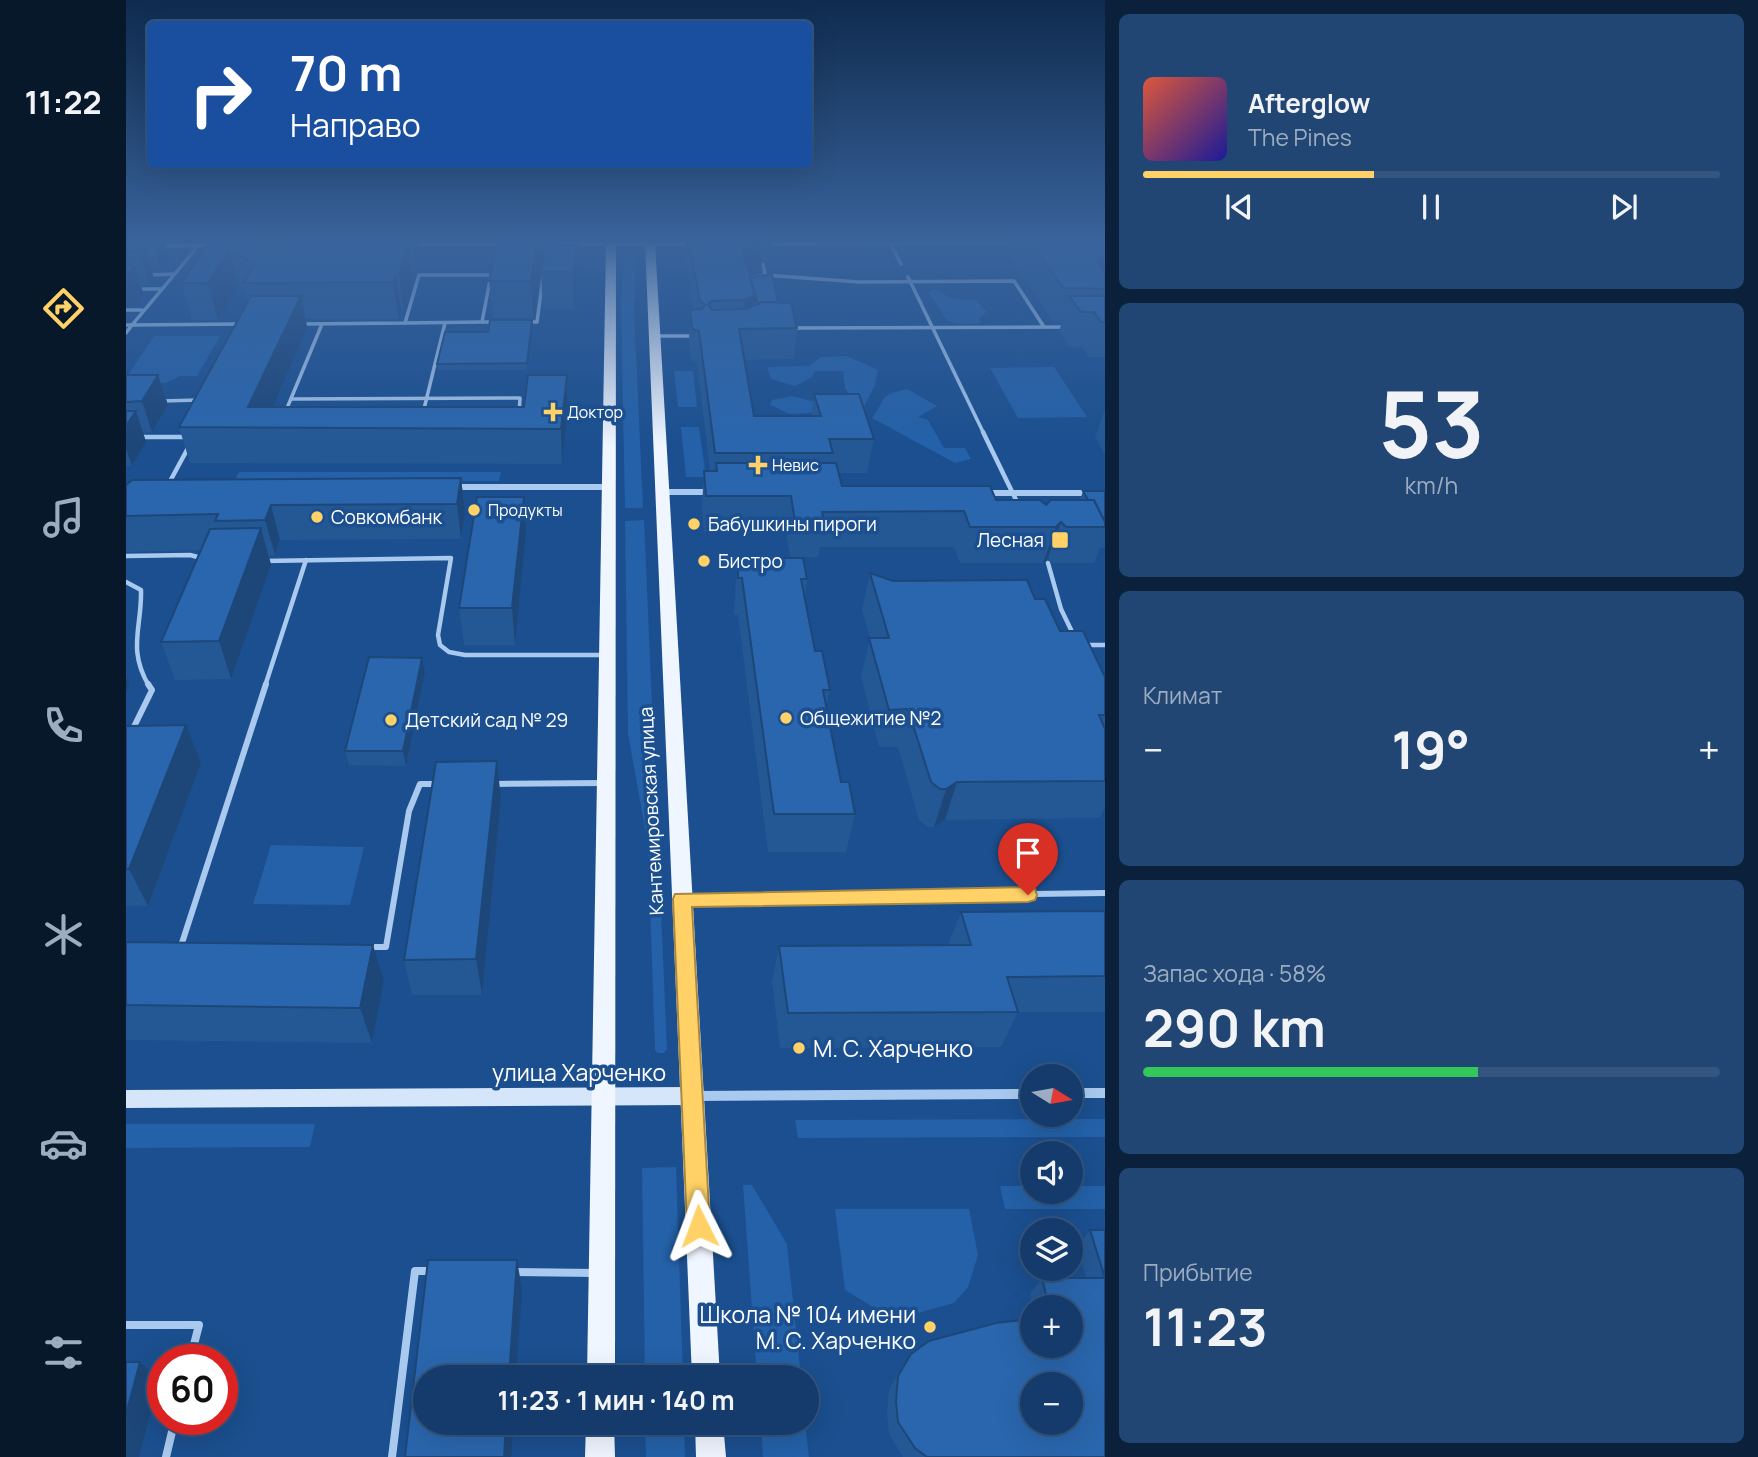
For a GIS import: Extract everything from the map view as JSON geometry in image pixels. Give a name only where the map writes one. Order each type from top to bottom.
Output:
[{"type":"main road","name":"Кантемировская улица","points":[[601,1365],[610,310]]},
{"type":"main road","name":"Кантемировская улица","points":[[652,310],[705,1365]]},
{"type":"main road","name":"улица Харченко","points":[[126,1099],[692,1096]]},
{"type":"main road","points":[[600,1435],[600,1457]]},
{"type":"main road","points":[[709,1435],[710,1457]]},
{"type":"street","points":[[155,487],[181,487]]},
{"type":"street","points":[[444,487],[609,487]]},
{"type":"street","points":[[661,492],[712,492]]},
{"type":"street","points":[[974,492],[1105,493]]},
{"type":"street","points":[[1083,1093],[1105,1093]]},
{"type":"street","name":"улица Харченко","points":[[692,1096],[1020,1094]]},
{"type":"lane","points":[[126,310],[142,310]]},
{"type":"lane","points":[[126,333],[142,310]]},
{"type":"lane","points":[[405,323],[409,310]]},
{"type":"lane","points":[[482,322],[484,310]]},
{"type":"lane","points":[[523,322],[537,322],[539,310]]},
{"type":"lane","points":[[923,310],[1024,515]]},
{"type":"lane","points":[[1033,310],[1044,327]]},
{"type":"lane","points":[[295,324],[496,322]]},
{"type":"lane","points":[[420,424],[445,323]]},
{"type":"lane","points":[[126,325],[253,324]]},
{"type":"lane","points":[[281,424],[322,324]]},
{"type":"lane","points":[[785,328],[1071,327]]},
{"type":"lane","points":[[653,337],[699,336]]},
{"type":"lane","points":[[291,398],[520,398],[518,417]]},
{"type":"lane","points":[[151,401],[201,400]]},
{"type":"lane","points":[[126,437],[194,437]]},
{"type":"lane","points":[[167,487],[189,446]]},
{"type":"lane","points":[[126,556],[190,555],[216,561]]},
{"type":"lane","points":[[254,561],[451,558],[438,635],[440,645],[449,652],[465,655],[607,655]]},
{"type":"lane","points":[[181,946],[306,560]]},
{"type":"lane","points":[[1048,564],[1061,609],[1084,656]]},
{"type":"lane","points":[[126,582],[141,590],[143,607],[135,652],[139,667],[152,691],[126,743]]},
{"type":"lane","points":[[1079,646],[1105,645]]},
{"type":"lane","points":[[487,784],[606,783]]},
{"type":"lane","points":[[359,947],[387,947],[409,811],[420,784],[447,784]]},
{"type":"lane","points":[[682,899],[1105,893]]},
{"type":"lane","points":[[167,946],[194,946]]},
{"type":"lane","points":[[392,1457],[415,1271],[441,1271]]},
{"type":"lane","points":[[508,1272],[602,1273]]},
{"type":"lane","points":[[126,1325],[199,1325],[194,1344]]},
{"type":"lane","points":[[166,1457],[171,1435]]},
{"type":"shaded area","points":[[621,310],[634,310],[643,508],[625,508]]},
{"type":"shaded area","points":[[940,310],[987,312],[979,318],[980,323],[951,322]]},
{"type":"shaded area","points":[[154,336],[220,336],[197,376],[180,376],[165,383],[126,383],[126,378]]},
{"type":"shaded area","points":[[847,356],[878,370],[874,387],[860,414],[845,388],[843,371],[815,371],[812,377],[795,386],[771,379],[767,367],[809,366],[821,357]]},
{"type":"shaded area","points":[[1054,367],[1087,417],[1018,418],[990,368]]},
{"type":"shaded area","points":[[674,371],[693,371],[697,407],[678,407]]},
{"type":"shaded area","points":[[907,389],[937,406],[918,417],[928,420],[944,448],[965,448],[971,459],[955,463],[872,418],[884,398]]},
{"type":"shaded area","points":[[792,396],[816,402],[825,412],[790,414],[770,405],[772,400]]},
{"type":"shaded area","points":[[681,427],[699,427],[706,477],[686,477]]},
{"type":"shaded area","points":[[239,472],[501,472],[499,481],[235,480]]},
{"type":"shaded area","points":[[644,520],[667,1049],[664,1053],[655,1050],[648,845],[628,734],[625,521]]},
{"type":"shaded area","points":[[271,845],[364,847],[350,905],[253,904]]},
{"type":"shaded area","points":[[1020,1119],[1020,1127],[1083,1127],[1083,1119],[1105,1119],[1105,1137],[798,1138],[795,1120]]},
{"type":"shaded area","points":[[126,1124],[315,1124],[310,1147],[126,1148]]},
{"type":"shaded area","points":[[676,1167],[683,1365],[645,1365],[642,1168]]},
{"type":"shaded area","points":[[743,1185],[752,1185],[787,1244],[800,1365],[756,1365]]},
{"type":"shaded area","points":[[1000,1186],[1020,1186],[1020,1204],[1083,1204],[1083,1186],[1105,1186],[1105,1209],[1005,1209]]},
{"type":"shaded area","points":[[835,1209],[969,1209],[978,1255],[968,1287],[954,1303],[918,1313],[899,1323],[845,1290]]},
{"type":"shaded area","points":[[645,1435],[684,1435],[685,1457],[646,1457]]},
{"type":"shaded area","points":[[762,1435],[806,1435],[809,1457],[763,1457]]},
{"type":"building","points":[[243,310],[294,310],[248,407],[524,407],[528,375],[567,375],[561,429],[179,427]]},
{"type":"building","points":[[690,310],[793,310],[797,328],[739,329],[754,416],[821,416],[814,394],[859,394],[874,439],[829,439],[833,453],[715,453],[699,331],[692,329]]},
{"type":"building","points":[[1079,310],[1105,310],[1105,322],[1101,322],[1094,312]]},
{"type":"building","points":[[490,320],[532,320],[527,363],[437,364],[445,332],[488,332]]},
{"type":"building","points":[[126,375],[158,375],[142,401],[126,402]]},
{"type":"building","points":[[126,411],[136,411],[126,426]]},
{"type":"building","points":[[716,463],[836,463],[842,486],[990,486],[996,500],[1040,500],[1046,505],[1051,500],[1094,500],[1105,527],[1066,527],[1061,522],[1056,527],[970,527],[964,511],[822,512],[824,521],[795,521],[791,496],[706,496],[704,471],[717,471]]},
{"type":"building","points":[[461,478],[457,504],[271,505],[265,520],[215,521],[218,514],[126,516],[126,485],[132,480]]},
{"type":"building","points":[[1083,491],[1105,491],[1105,518],[1094,500],[1088,500]]},
{"type":"building","points":[[477,497],[524,497],[512,608],[459,608]]},
{"type":"building","points":[[261,528],[219,641],[161,642],[210,529]]},
{"type":"building","name":"Общежитие №2","points":[[738,558],[803,558],[807,579],[801,579],[815,651],[822,651],[830,690],[823,690],[841,782],[849,782],[855,814],[774,814],[742,578],[738,578]]},
{"type":"building","points":[[870,573],[893,581],[1027,580],[1035,599],[1045,599],[1060,631],[1083,631],[1105,677],[1105,715],[1099,715],[1105,729],[1105,781],[957,782],[946,789],[940,789],[931,782],[908,709],[889,710],[869,638],[889,638]]},
{"type":"building","points":[[369,657],[422,658],[403,751],[345,751]]},
{"type":"building","points":[[186,725],[129,869],[126,869],[126,726]]},
{"type":"building","points":[[497,761],[476,959],[404,960],[436,762]]},
{"type":"building","points":[[1105,911],[1105,976],[1007,977],[1018,1012],[788,1013],[779,946],[971,945],[961,912]]},
{"type":"building","points":[[126,942],[373,945],[360,1008],[126,1005]]},
{"type":"building","points":[[1090,1230],[1105,1230],[1105,1278]]},
{"type":"building","points":[[428,1260],[517,1260],[510,1365],[416,1365]]},
{"type":"building","points":[[1105,1278],[1105,1457],[927,1457],[915,1448],[898,1422],[898,1376],[911,1354],[929,1341],[996,1323],[1020,1320],[1020,1358],[1083,1358],[1083,1295],[1046,1295],[1043,1281]]},
{"type":"building","points":[[126,1362],[140,1362],[126,1414]]},
{"type":"building","points":[[413,1388],[413,1435],[505,1435],[504,1457],[405,1457]]},
{"type":"place","name":"Доктор","points":[[553,412]]},
{"type":"place","name":"Невис","points":[[758,465]]},
{"type":"place","name":"Продукты","points":[[474,510]]},
{"type":"place","name":"Совкомбанк","points":[[317,517]]},
{"type":"place","name":"Бабушкины пироги","points":[[694,524]]},
{"type":"place","name":"Лесная","points":[[1060,540]]},
{"type":"place","name":"Бистро","points":[[704,561]]},
{"type":"place","name":"Общежитие №2","points":[[786,718]]},
{"type":"place","name":"Детский сад № 29","points":[[391,720]]},
{"type":"place","name":"М. С. Харченко","points":[[799,1048]]},
{"type":"place","name":"Школа № 104 имени М. С. Харченко","points":[[930,1327]]},
{"type":"route","points":[[699,1226],[682,899],[1028,895]]}]
